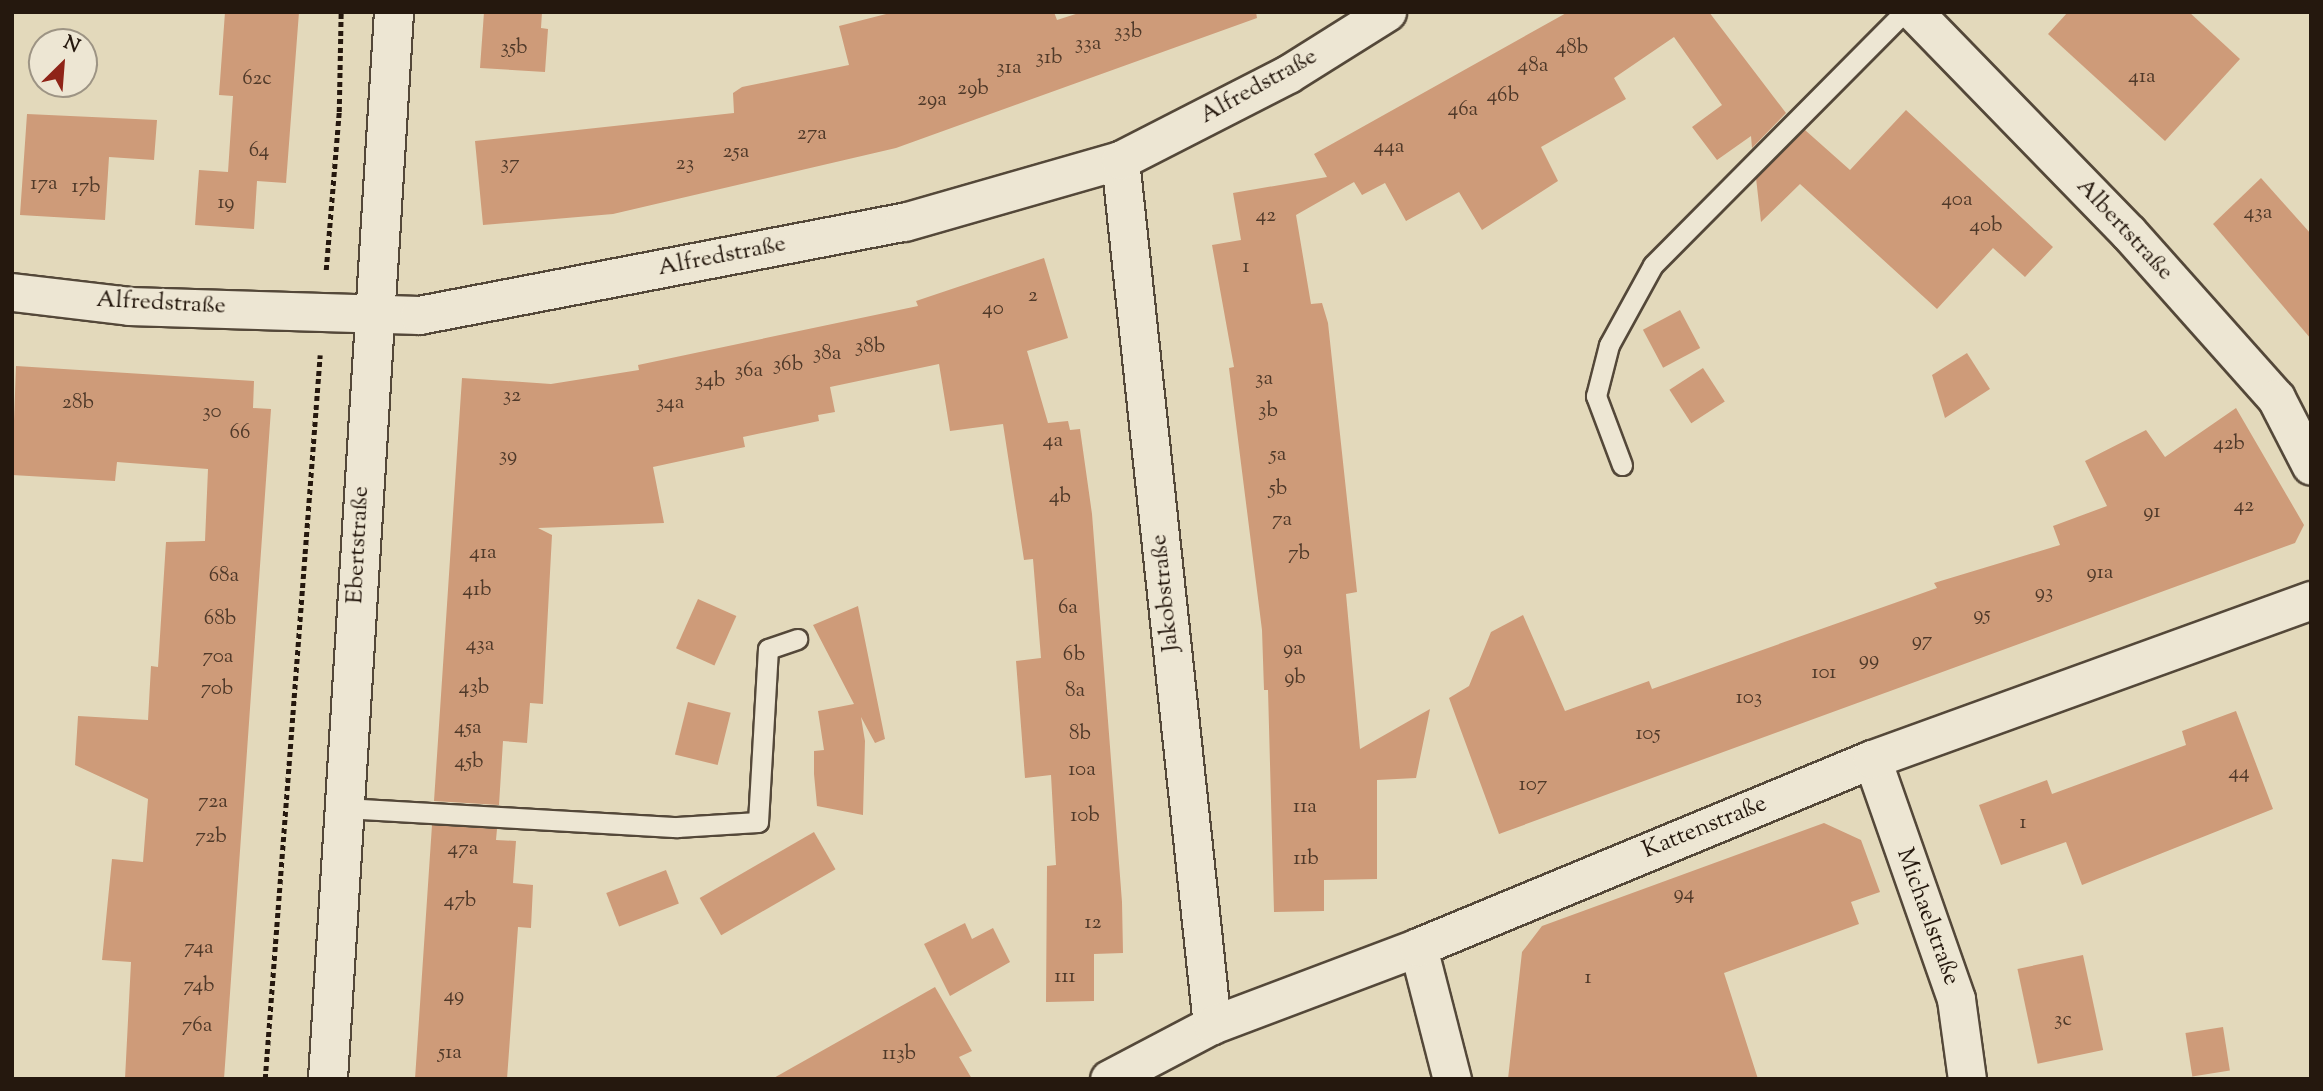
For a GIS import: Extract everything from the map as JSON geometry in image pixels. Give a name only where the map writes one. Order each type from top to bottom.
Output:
[{"type":"street","name":"Ebertstraße","points":[[328,1079],[373,315],[394,12]]},
{"type":"street","name":"Alfredstraße","points":[[12,292],[129,306],[419,315],[904,222],[1120,160],[1288,74],[1388,12]]},
{"type":"street","name":"Albertstraße","points":[[1914,12],[2129,233],[2276,398],[2311,466]]},
{"type":"street","name":"Jakobstraße","points":[[1120,160],[1212,1025]]},
{"type":"street","name":"Kattenstraße","points":[[1110,1079],[1212,1025],[1418,947],[1872,760],[2311,600]]},
{"type":"street","name":"Michaelstraße","points":[[1872,760],[1956,999],[1967,1079]]},
{"type":"street","points":[[1418,947],[1452,1079]]},
{"type":"lane","points":[[1622,465],[1596,396],[1609,345],[1653,265],[1904,12]]},
{"type":"lane","points":[[344,808],[677,827],[758,822],[768,649],[797,639]]},
{"type":"path","points":[[265,1079],[282,813],[309,541],[322,311],[339,112],[341,12]]},
{"type":"building","points":[[225,12],[299,12],[286,183],[257,181],[254,229],[195,225],[199,170],[228,172],[233,96],[219,95]]},
{"type":"building","points":[[484,12],[542,12],[541,28],[548,29],[545,72],[480,68]]},
{"type":"building","points":[[894,12],[1054,12],[1057,20],[1082,12],[1256,12],[1257,18],[896,148],[613,214],[483,225],[475,141],[734,113],[733,93],[742,87],[849,65],[839,26]]},
{"type":"building","points":[[1568,12],[1709,12],[1786,113],[1752,148],[1751,136],[1717,160],[1692,127],[1722,105],[1674,37],[1614,78],[1626,99],[1541,147],[1558,181],[1482,230],[1459,192],[1406,221],[1385,183],[1362,195],[1354,182],[1296,215],[1311,304],[1322,303],[1328,323],[1357,592],[1346,594],[1360,749],[1430,709],[1416,778],[1377,780],[1377,879],[1324,880],[1324,911],[1274,912],[1268,690],[1264,690],[1262,630],[1229,368],[1234,367],[1212,245],[1241,240],[1233,193],[1327,177],[1314,154]]},
{"type":"building","points":[[2068,12],[2189,12],[2240,59],[2165,141],[2048,34]]},
{"type":"building","points":[[1906,110],[2053,247],[2025,277],[1993,248],[1937,309],[1800,184],[1761,222],[1756,178],[1805,130],[1850,170]]},
{"type":"building","points":[[27,114],[157,120],[154,160],[109,157],[105,220],[20,215]]},
{"type":"building","points":[[2261,178],[2311,234],[2311,339],[2213,224]]},
{"type":"building","points":[[1044,258],[1068,338],[1027,351],[1048,423],[1068,421],[1070,430],[1080,429],[1092,514],[1122,902],[1123,953],[1094,954],[1094,1001],[1046,1002],[1047,866],[1056,865],[1051,775],[1025,778],[1016,661],[1041,658],[1033,559],[1024,560],[1003,424],[950,431],[939,364],[830,387],[835,412],[818,415],[819,421],[743,437],[745,447],[653,467],[664,523],[538,528],[552,535],[543,704],[530,703],[527,743],[503,741],[499,805],[434,801],[462,378],[551,384],[639,370],[638,365],[918,306],[916,301]]},
{"type":"building","points":[[1680,310],[1700,348],[1663,368],[1643,330]]},
{"type":"building","points":[[1967,353],[1990,389],[1945,418],[1932,375]]},
{"type":"building","points":[[16,366],[254,381],[253,408],[271,409],[224,1079],[125,1079],[131,962],[102,960],[112,859],[143,862],[148,799],[75,765],[78,716],[148,720],[151,666],[158,667],[166,542],[205,541],[208,469],[117,462],[115,481],[12,475]]},
{"type":"building","points":[[1703,368],[1725,402],[1691,423],[1669,390]]},
{"type":"building","points":[[2236,408],[2304,525],[2295,543],[1499,834],[1449,698],[1469,686],[1491,632],[1523,615],[1565,711],[1649,681],[1652,689],[1937,588],[1934,583],[2060,545],[2053,526],[2107,506],[2085,461],[2146,430],[2165,457]]},
{"type":"building","points":[[698,599],[736,616],[714,665],[676,648]]},
{"type":"building","points":[[858,606],[885,739],[875,743],[861,717],[865,741],[863,815],[817,806],[814,774],[814,751],[824,750],[818,711],[854,704],[813,625]]},
{"type":"building","points":[[688,702],[731,713],[718,765],[675,754]]},
{"type":"building","points":[[2236,711],[2273,809],[2082,885],[2066,842],[2001,865],[1979,805],[2047,780],[2052,794],[2186,745],[2182,731]]},
{"type":"building","points":[[1824,823],[1861,840],[1880,892],[1851,902],[1859,924],[1724,973],[1758,1079],[1508,1079],[1522,952],[1542,926]]},
{"type":"building","points":[[432,825],[497,829],[496,840],[516,841],[513,883],[533,885],[531,928],[518,927],[507,1079],[415,1079]]},
{"type":"building","points":[[814,832],[835,869],[721,935],[700,898]]},
{"type":"building","points":[[666,870],[679,904],[619,927],[606,893]]},
{"type":"building","points":[[965,923],[972,939],[993,928],[1010,962],[950,996],[924,944]]},
{"type":"building","points":[[2083,955],[2103,1050],[2038,1064],[2017,969]]},
{"type":"building","points":[[935,987],[972,1051],[959,1057],[972,1079],[772,1079]]},
{"type":"building","points":[[2223,1027],[2230,1070],[2192,1076],[2185,1033]]}]
